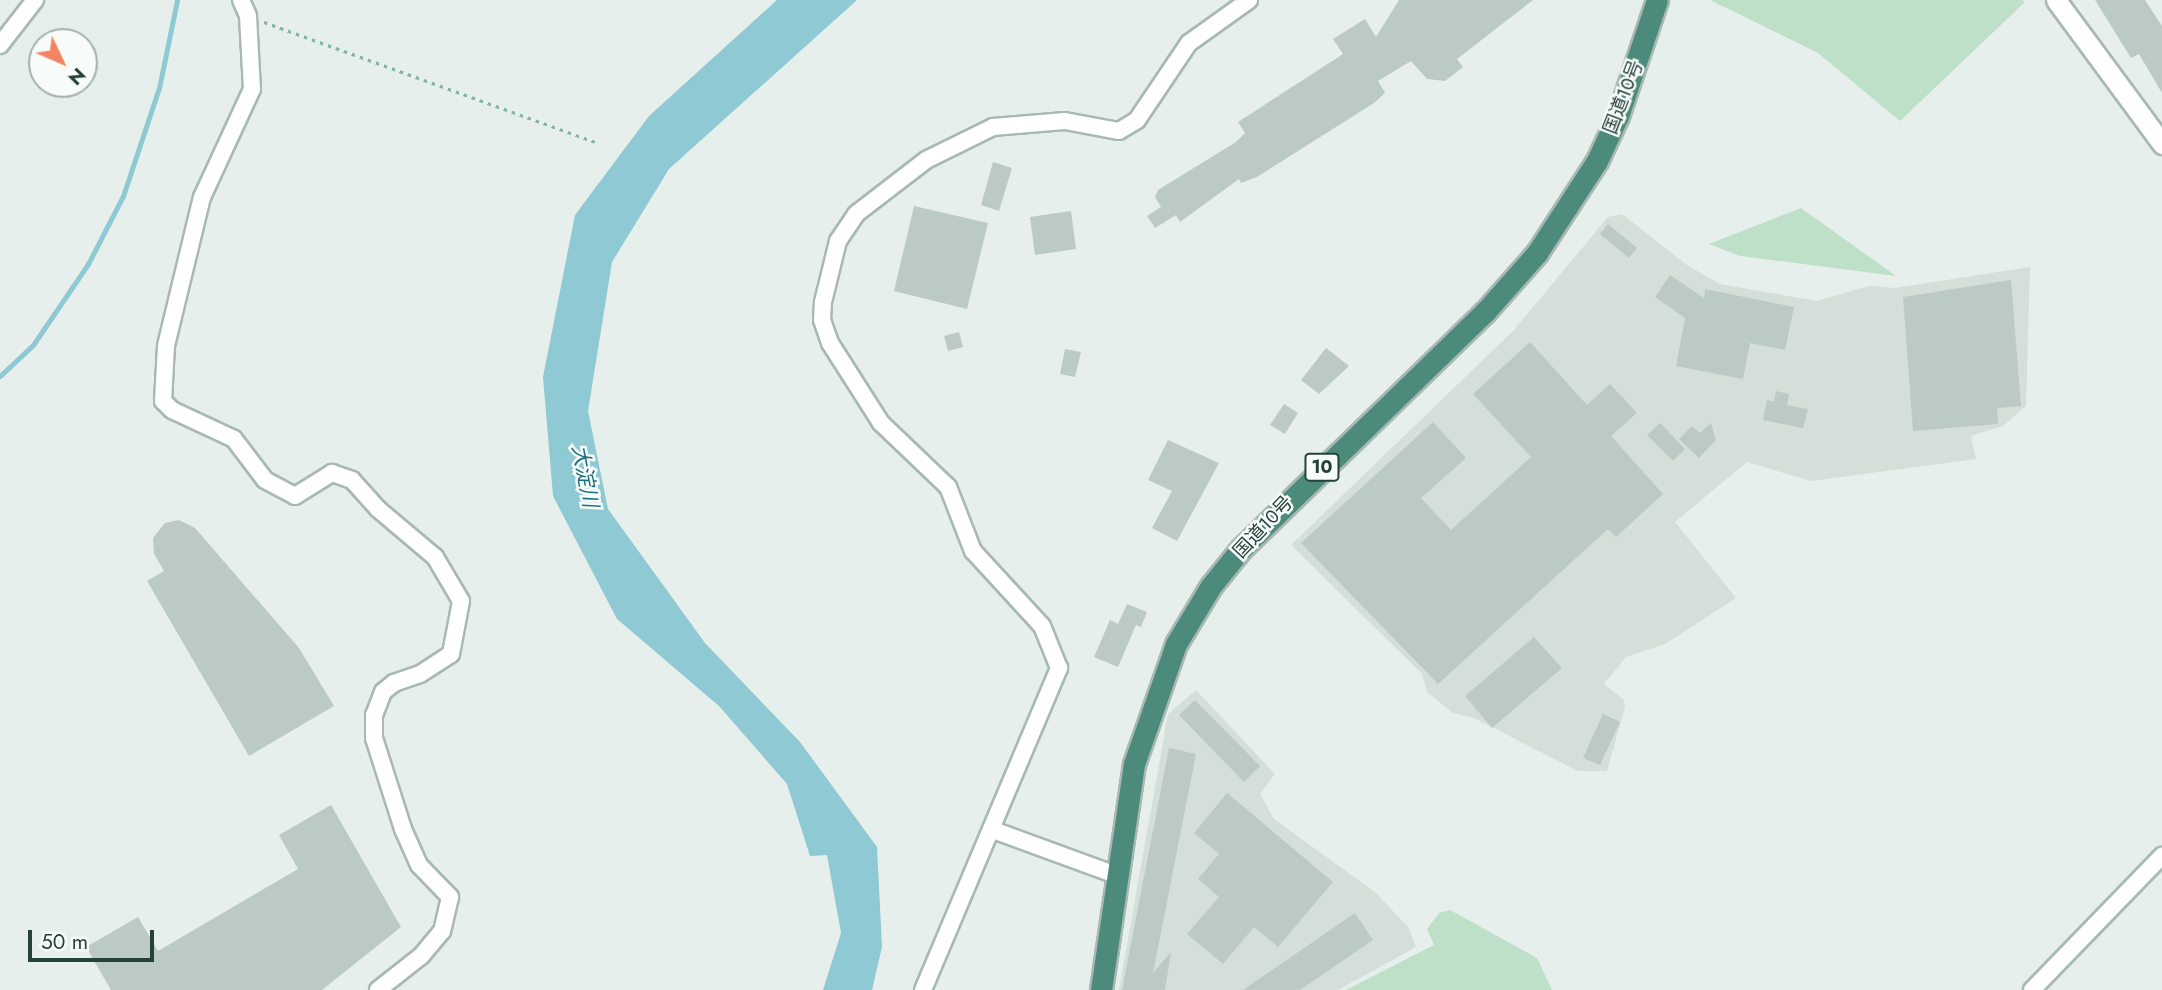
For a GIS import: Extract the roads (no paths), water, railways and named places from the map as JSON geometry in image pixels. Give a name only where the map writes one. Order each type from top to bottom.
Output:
[{"type":"highway","name":"国道10号","points":[[1101,990],[1134,764],[1150,708],[1176,644],[1211,586],[1283,504],[1485,312],[1537,253],[1597,161],[1618,116],[1657,0]]},
{"type":"street","points":[[0,45],[35,0]]},
{"type":"street","points":[[241,0],[248,16],[252,89],[202,197],[166,346],[163,401],[172,410],[234,439],[265,480],[295,496],[332,473],[352,480],[377,509],[435,557],[461,601],[451,654],[383,692],[374,715],[374,738],[403,829],[419,865],[450,897],[442,931],[421,956],[378,990]]},
{"type":"street","points":[[923,990],[1057,680],[1056,652],[1029,608],[973,551],[948,487],[881,423],[830,343],[822,320],[823,302],[838,241],[856,214],[926,160],[993,127],[1065,121],[1119,131],[1137,120],[1189,43],[1250,0]]},
{"type":"street","points":[[2056,0],[2162,144]]},
{"type":"street","points":[[993,830],[1116,875]]},
{"type":"street","points":[[2032,990],[2162,856]]},
{"type":"water","name":"大淀川","points":[[777,0],[857,0],[669,169],[612,262],[588,411],[608,509],[705,643],[800,742],[877,847],[882,947],[872,990],[823,990],[841,933],[827,855],[810,856],[787,784],[719,706],[617,619],[553,496],[543,377],[575,215],[649,116]]},
{"type":"waterway","points":[[0,376],[33,345],[88,264],[123,196],[159,88],[177,0]]}]
